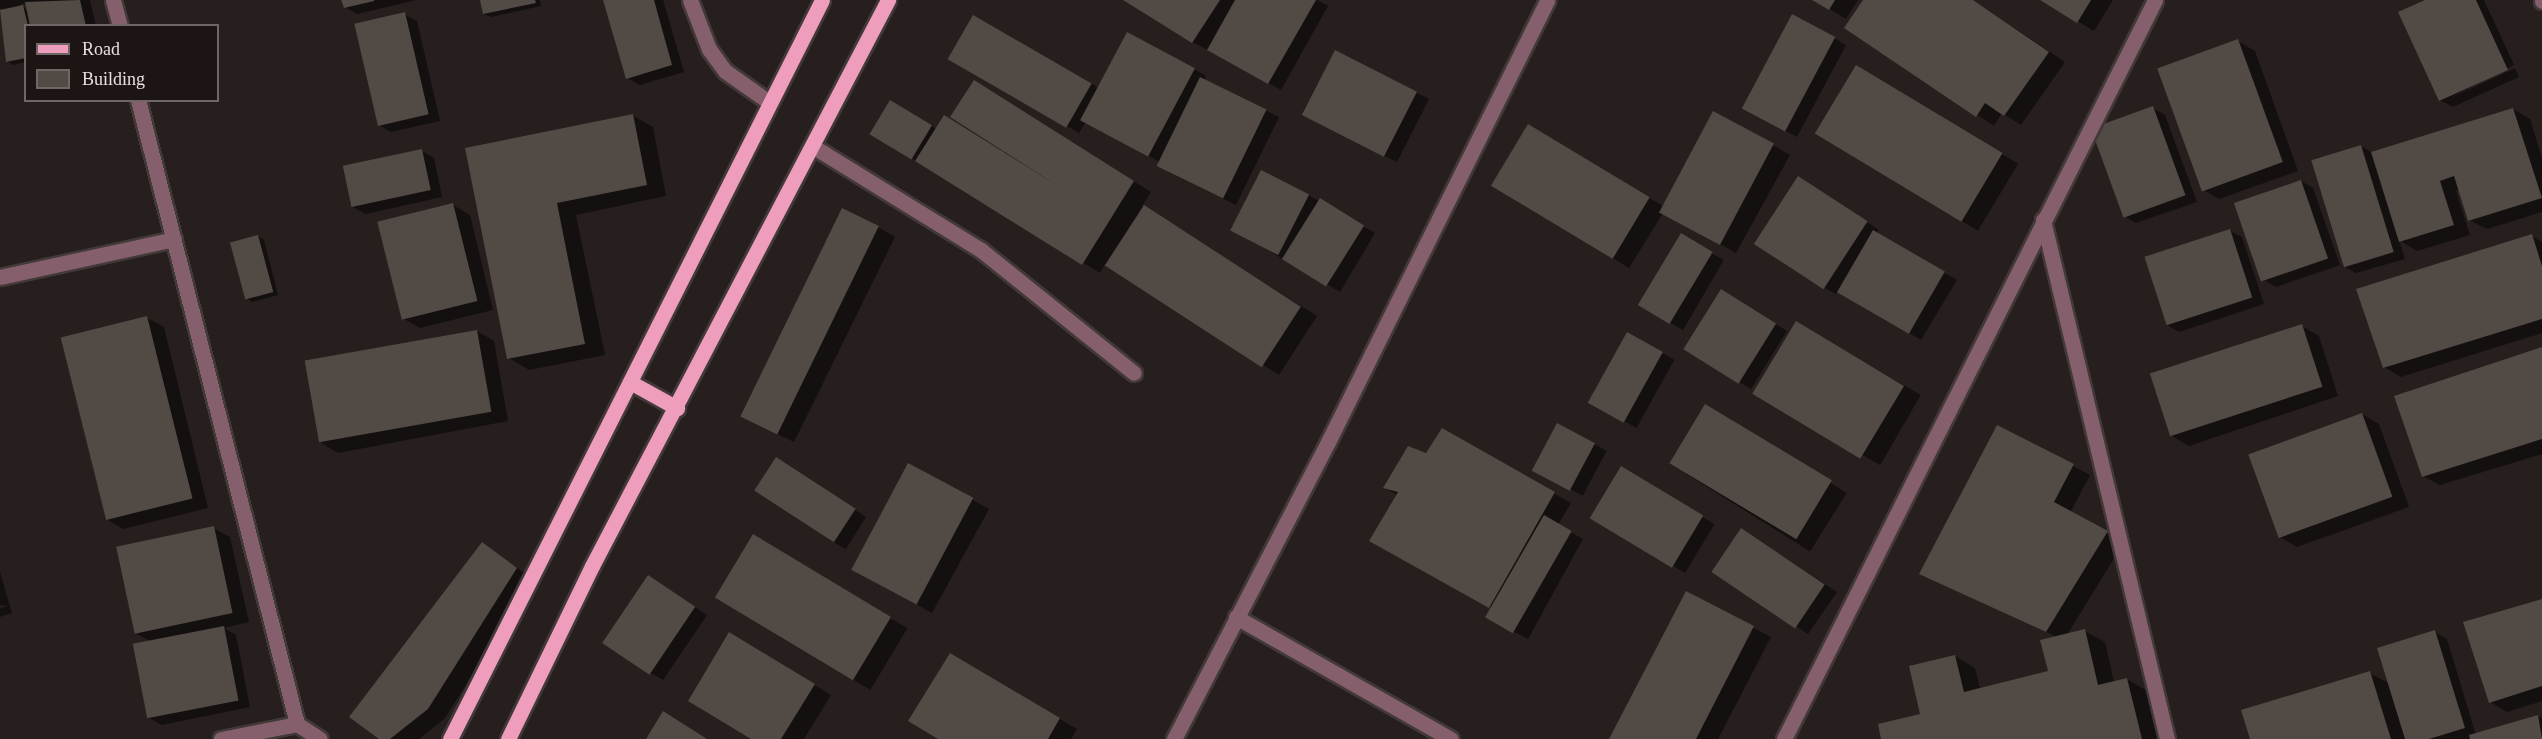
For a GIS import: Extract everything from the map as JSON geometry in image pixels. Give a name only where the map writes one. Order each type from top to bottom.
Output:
[{"type":"main road","points":[[450,739],[822,0]]},
{"type":"main road","points":[[508,739],[592,566],[814,147],[888,0]]},
{"type":"main road","points":[[630,382],[677,408]]},
{"type":"street","points":[[113,0],[119,24]]},
{"type":"street","points":[[690,0],[709,49],[725,70],[769,102]]},
{"type":"street","points":[[1174,739],[1328,442],[1547,0]]},
{"type":"street","points":[[1784,739],[2155,0]]},
{"type":"street","points":[[139,102],[297,724],[320,739]]},
{"type":"street","points":[[814,147],[981,250],[1134,373]]},
{"type":"street","points":[[2043,220],[2167,739]]},
{"type":"street","points":[[0,277],[174,239]]},
{"type":"street","points":[[1236,617],[1451,739]]},
{"type":"street","points":[[221,739],[297,724]]},
{"type":"building","points":[[80,0],[86,24],[30,24],[25,2]]},
{"type":"building","points":[[341,0],[374,0],[374,1],[344,8]]},
{"type":"building","points":[[480,0],[535,0],[536,3],[483,14]]},
{"type":"building","points":[[603,0],[654,0],[672,65],[626,79]]},
{"type":"building","points":[[1123,0],[1220,0],[1192,43]]},
{"type":"building","points":[[1235,0],[1316,0],[1268,84],[1207,50]]},
{"type":"building","points":[[1812,0],[1835,0],[1829,10]]},
{"type":"building","points":[[1863,0],[1973,0],[2049,52],[2004,116],[1985,103],[1976,117],[1844,28]]},
{"type":"building","points":[[2040,0],[2091,0],[2077,23]]},
{"type":"building","points":[[2425,0],[2476,0],[2508,70],[2439,101],[2398,12]]},
{"type":"building","points":[[23,5],[28,24],[24,24],[24,58],[6,62],[0,10]]},
{"type":"building","points":[[405,12],[429,114],[378,126],[354,24]]},
{"type":"building","points":[[1792,14],[1835,37],[1785,131],[1742,108]]},
{"type":"building","points":[[973,15],[1092,83],[1066,128],[948,59]]},
{"type":"building","points":[[1127,32],[1195,68],[1148,156],[1080,120]]},
{"type":"building","points":[[2238,39],[2283,162],[2202,192],[2157,68]]},
{"type":"building","points":[[1335,50],[1417,92],[1384,157],[1302,115]]},
{"type":"building","points":[[1856,65],[2003,153],[1961,222],[1815,134]]},
{"type":"building","points":[[1200,77],[1267,109],[1223,198],[1157,166]]},
{"type":"building","points":[[974,80],[1134,181],[1082,265],[915,161],[944,115],[1058,186],[950,117]]},
{"type":"building","points":[[890,100],[932,125],[911,160],[869,134]]},
{"type":"building","points":[[2153,106],[2185,195],[2123,218],[2091,129]]},
{"type":"building","points":[[2513,108],[2542,198],[2468,221],[2454,176],[2440,181],[2454,225],[2399,242],[2371,152]]},
{"type":"building","points":[[1713,111],[1774,143],[1720,245],[1659,213]]},
{"type":"building","points":[[633,114],[647,185],[557,203],[585,344],[507,359],[465,148]]},
{"type":"building","points":[[1528,124],[1650,197],[1613,259],[1491,186]]},
{"type":"building","points":[[2361,145],[2394,252],[2344,267],[2311,160]]},
{"type":"building","points":[[422,149],[431,190],[352,207],[343,166]]},
{"type":"building","points":[[1261,170],[1309,195],[1278,255],[1230,231]]},
{"type":"building","points":[[1798,176],[1868,221],[1823,289],[1754,244]]},
{"type":"building","points":[[2301,180],[2328,258],[2261,282],[2234,203]]},
{"type":"building","points":[[1320,198],[1364,226],[1326,287],[1282,259]]},
{"type":"building","points":[[453,203],[477,301],[402,320],[377,222]]},
{"type":"building","points":[[1144,205],[1301,307],[1262,367],[1105,265]]},
{"type":"building","points":[[842,208],[879,226],[777,434],[740,417]]},
{"type":"building","points":[[2230,229],[2252,297],[2167,325],[2144,257]]},
{"type":"building","points":[[1873,230],[1945,272],[1909,334],[1837,292]]},
{"type":"building","points":[[1681,233],[1713,252],[1669,324],[1638,305]]},
{"type":"building","points":[[2532,234],[2542,266],[2542,319],[2383,368],[2356,289]]},
{"type":"building","points":[[258,235],[273,292],[245,299],[230,243]]},
{"type":"building","points":[[1721,289],[1776,323],[1738,384],[1683,349]]},
{"type":"building","points":[[147,316],[192,498],[106,520],[61,338]]},
{"type":"building","points":[[1796,321],[1904,386],[1860,459],[1752,394]]},
{"type":"building","points":[[2302,324],[2322,387],[2170,436],[2150,373]]},
{"type":"building","points":[[477,330],[491,412],[319,442],[305,360]]},
{"type":"building","points":[[1627,332],[1663,352],[1624,423],[1588,403]]},
{"type":"building","points":[[2542,347],[2542,439],[2422,477],[2394,396]]},
{"type":"building","points":[[1705,404],[1832,480],[1796,539],[1669,463]]},
{"type":"building","points":[[2362,413],[2392,497],[2279,538],[2248,454]]},
{"type":"building","points":[[1557,423],[1595,443],[1570,491],[1532,471]]},
{"type":"building","points":[[1997,425],[2074,464],[2054,502],[2108,531],[2046,632],[1919,574]]},
{"type":"building","points":[[1442,428],[1555,492],[1489,608],[1369,541],[1398,492],[1383,488],[1408,446],[1426,453]]},
{"type":"building","points":[[776,457],[856,509],[834,542],[754,491]]},
{"type":"building","points":[[908,463],[973,498],[917,605],[851,570]]},
{"type":"building","points":[[1621,466],[1703,515],[1672,568],[1590,518]]},
{"type":"building","points":[[1544,515],[1572,531],[1513,633],[1485,617]]},
{"type":"building","points":[[214,526],[233,613],[135,634],[116,547]]},
{"type":"building","points":[[1741,528],[1825,584],[1795,628],[1711,572]]},
{"type":"building","points":[[753,534],[891,617],[853,680],[715,597]]},
{"type":"building","points":[[482,542],[517,568],[428,709],[390,739],[379,739],[349,717]]},
{"type":"building","points":[[648,575],[695,607],[649,675],[602,643]]},
{"type":"building","points":[[1686,591],[1754,626],[1696,739],[1609,739]]},
{"type":"building","points":[[2542,599],[2542,686],[2489,703],[2463,622]]},
{"type":"building","points":[[224,626],[239,701],[147,718],[133,644]]},
{"type":"building","points":[[2085,629],[2098,685],[2127,678],[2142,739],[1881,739],[1878,724],[1920,714],[1909,666],[1955,655],[1964,692],[2048,671],[2040,640]]},
{"type":"building","points":[[2435,630],[2465,728],[2429,739],[2405,739],[2377,648]]},
{"type":"building","points":[[729,632],[815,684],[781,739],[751,739],[688,701]]},
{"type":"building","points":[[950,653],[1060,718],[1048,739],[938,739],[908,721]]},
{"type":"building","points":[[2370,671],[2391,739],[2250,739],[2241,710]]},
{"type":"building","points":[[663,711],[707,739],[646,739]]},
{"type":"building","points":[[2538,715],[2542,739],[2470,739],[2469,735]]}]
